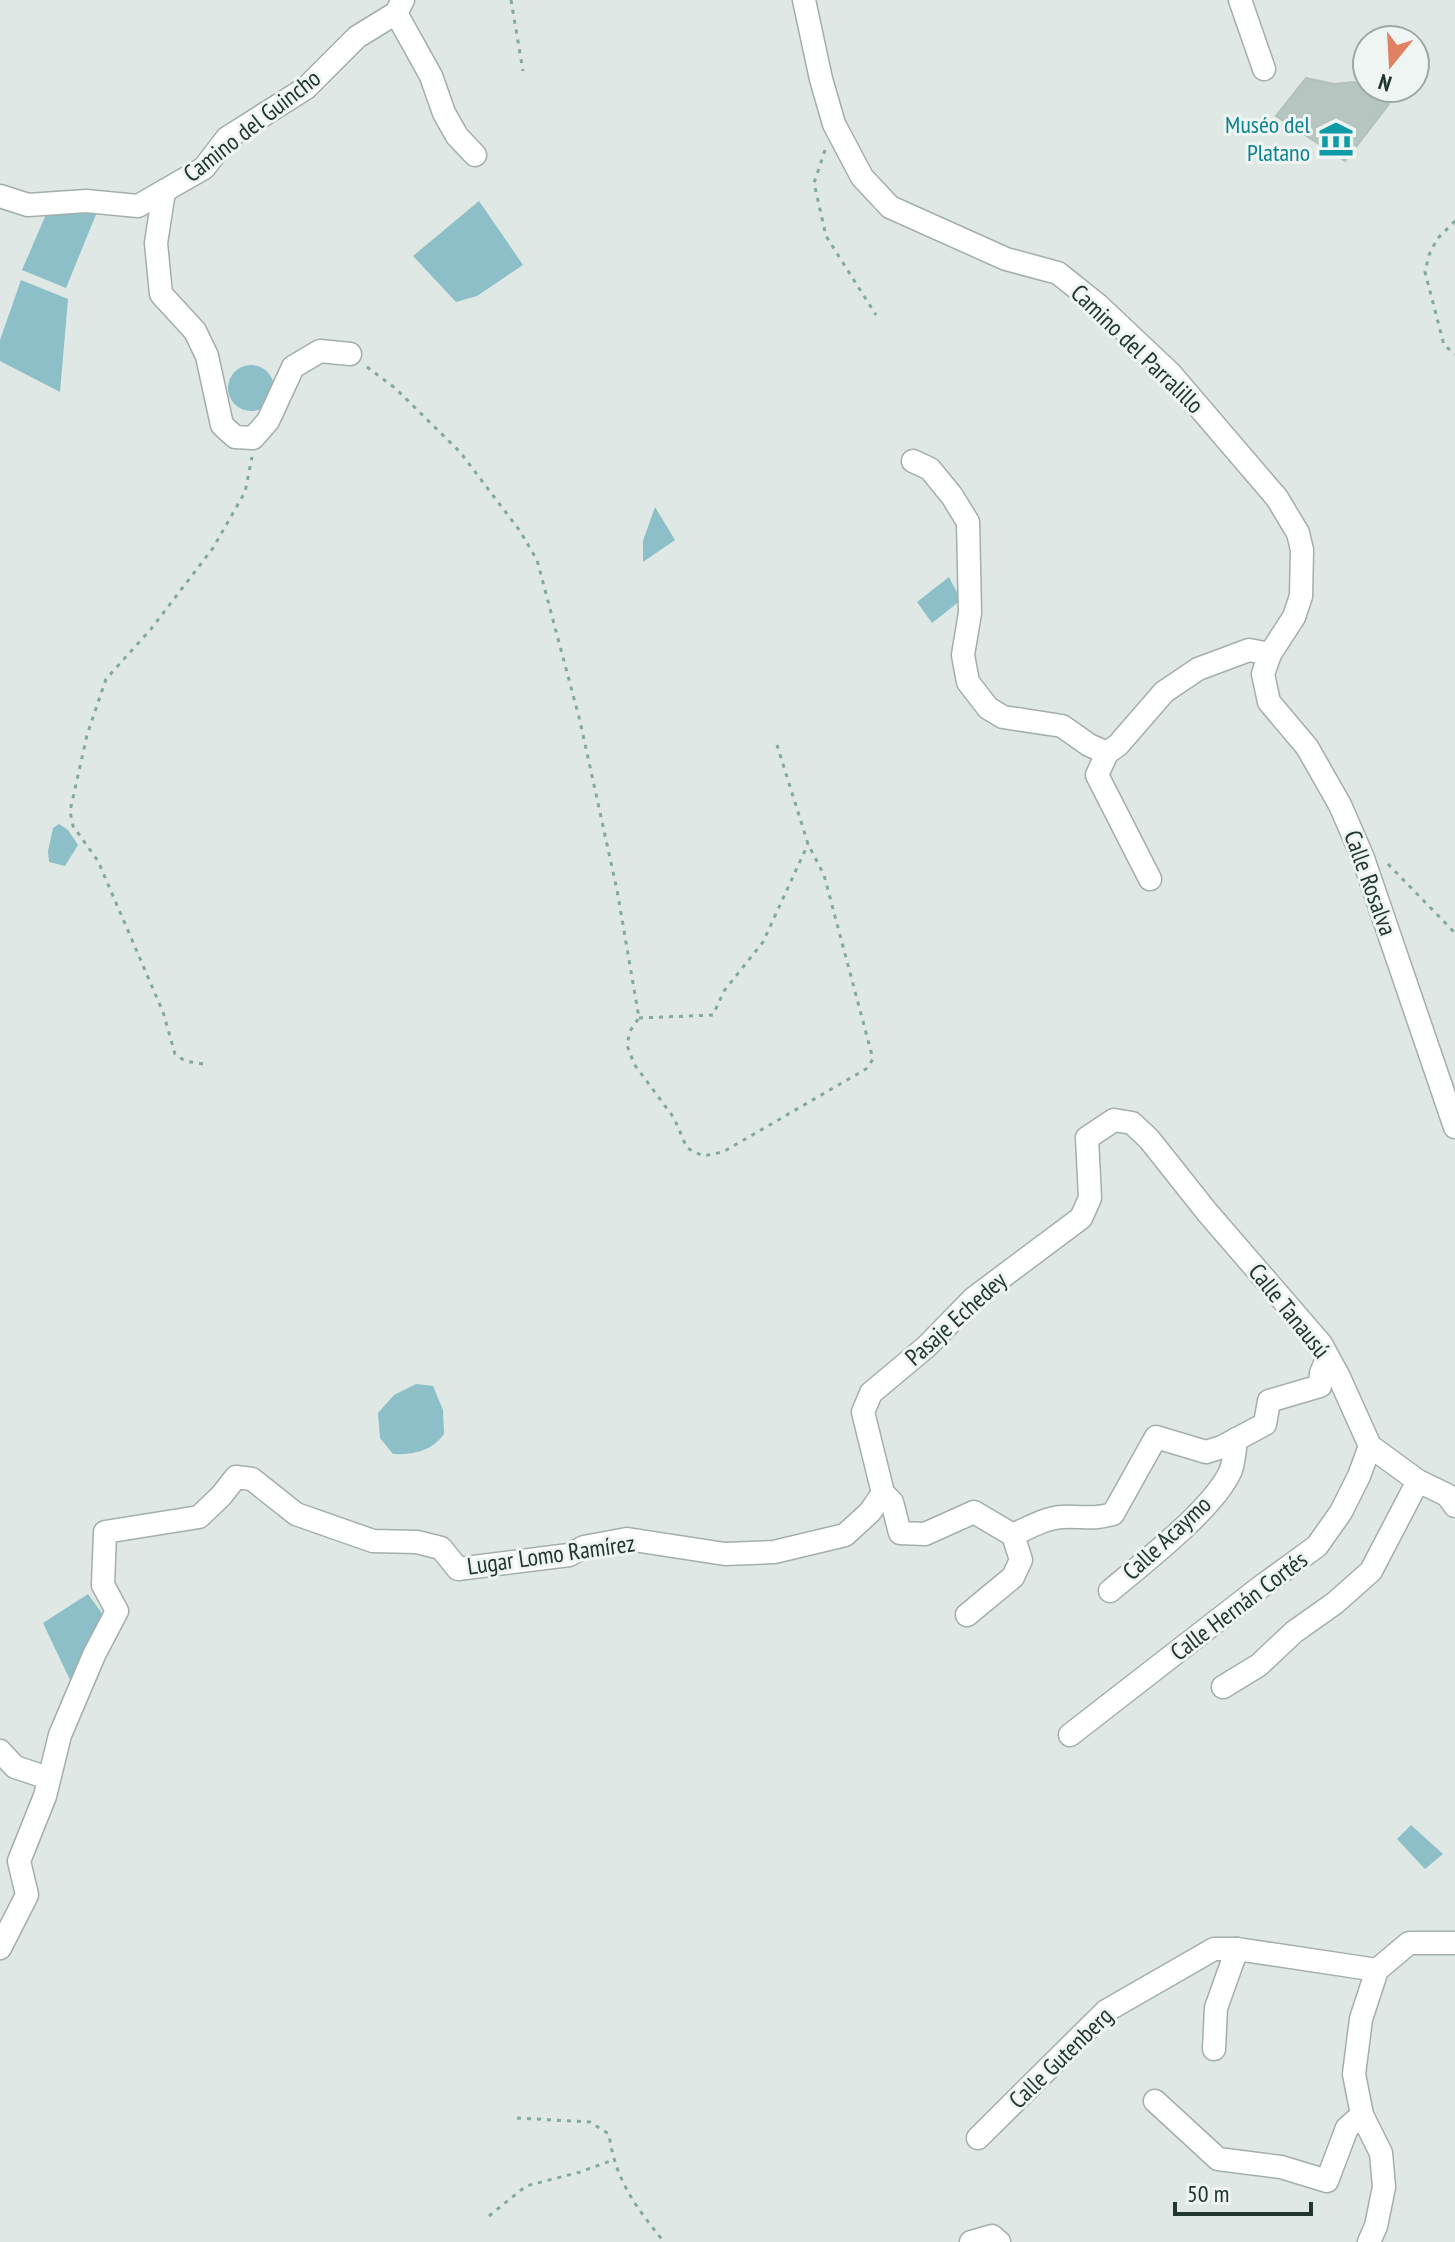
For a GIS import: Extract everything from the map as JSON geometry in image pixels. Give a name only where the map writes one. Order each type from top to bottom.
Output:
[{"type":"street","name":"Camino del Parralillo","points":[[804,0],[834,124],[862,177],[890,207],[1006,259],[1058,273],[1098,305],[1170,373],[1277,498],[1298,533],[1302,550],[1301,596],[1294,617],[1270,654]]},
{"type":"street","points":[[1240,0],[1264,69]]},
{"type":"street","name":"Camino del Guincho","points":[[0,196],[28,205],[86,201],[138,206],[204,168],[227,138],[306,88],[357,37],[400,7],[444,113],[457,136],[475,155]]},
{"type":"street","points":[[164,191],[156,243],[161,294],[195,331],[207,356],[222,425],[235,437],[253,438],[268,421],[293,367],[320,351],[350,354]]},
{"type":"street","points":[[913,461],[930,469],[968,522],[970,613],[963,655],[968,682],[988,708],[1003,717],[1062,726],[1089,745],[1107,753]]},
{"type":"street","points":[[1150,879],[1097,775],[1107,753],[1118,745],[1164,692],[1198,669],[1249,650],[1270,654]]},
{"type":"street","name":"Calle Rosalva","points":[[1270,654],[1263,674],[1269,702],[1307,747],[1340,805],[1363,858],[1455,1127]]},
{"type":"street","name":"Calle Tanausú","points":[[1081,1218],[1090,1198],[1087,1138],[1114,1120],[1132,1123],[1149,1139],[1207,1212],[1321,1344],[1370,1446],[1418,1481],[1447,1495],[1455,1506]]},
{"type":"street","name":"Pasaje Echedey","points":[[883,1493],[863,1412],[871,1393],[926,1347],[974,1298],[1081,1218]]},
{"type":"street","points":[[1013,1535],[1061,1517],[1093,1520],[1113,1514],[1156,1437],[1206,1452],[1236,1439],[1265,1424],[1269,1401],[1320,1386],[1321,1373],[1328,1357]]},
{"type":"street","name":"Calle Acaymo","points":[[1110,1591],[1186,1526],[1224,1483],[1232,1468],[1236,1439]]},
{"type":"street","name":"Calle Hernán Cortés","points":[[1070,1735],[1317,1546],[1353,1488],[1370,1446]]},
{"type":"street","name":"Lugar Lomo Ramírez","points":[[0,1948],[27,1895],[19,1861],[45,1796],[60,1735],[94,1655],[117,1611],[103,1585],[105,1532],[199,1517],[236,1477],[252,1479],[296,1514],[347,1532],[373,1541],[417,1542],[441,1548],[458,1569],[569,1555],[584,1547],[627,1539],[725,1554],[774,1552],[845,1535],[870,1512],[883,1493]]},
{"type":"street","points":[[1223,1687],[1259,1665],[1294,1632],[1335,1603],[1371,1571],[1418,1481]]},
{"type":"street","points":[[883,1493],[892,1502],[900,1533],[925,1534],[974,1512],[1013,1535],[1021,1560],[1013,1577],[967,1615]]},
{"type":"street","points":[[0,1751],[15,1767],[48,1778]]},
{"type":"street","points":[[0,1878],[23,1881]]},
{"type":"street","points":[[1369,2242],[1376,2226],[1384,2187],[1381,2153],[1362,2115],[1354,2074],[1361,2019],[1377,1970],[1409,1943],[1455,1943]]},
{"type":"street","name":"Calle Gutenberg","points":[[978,2138],[1106,2011],[1214,1949],[1237,1949]]},
{"type":"street","points":[[1214,2049],[1216,2008],[1237,1949],[1377,1970]]},
{"type":"street","points":[[1155,2101],[1218,2159],[1281,2167],[1327,2181],[1347,2128],[1362,2115]]},
{"type":"street","points":[[971,2242],[992,2236],[999,2242]]},
{"type":"path","points":[[511,0],[523,71]]},
{"type":"path","points":[[834,124],[814,183],[816,197],[826,236],[876,315]]},
{"type":"path","points":[[1455,221],[1437,239],[1425,272],[1444,345],[1455,354]]},
{"type":"path","points":[[350,354],[395,388],[460,452],[520,531],[537,560],[580,721],[617,890],[639,1018],[630,1031],[627,1045],[634,1064],[674,1118],[687,1148],[703,1156],[723,1152],[866,1069],[873,1059],[824,875],[808,844],[777,745]]},
{"type":"path","points":[[203,1064],[185,1061],[175,1054],[163,1012],[98,861],[73,826],[70,811],[87,735],[106,679],[151,629],[213,548],[245,492],[252,463],[253,438]]},
{"type":"path","points":[[639,1018],[713,1015],[724,991],[763,942],[808,844]]},
{"type":"path","points":[[1363,858],[1379,857],[1391,866],[1455,933]]},
{"type":"path","points":[[517,2118],[590,2122],[609,2134],[613,2160],[633,2204],[664,2242]]},
{"type":"path","points":[[489,2216],[526,2186],[613,2160]]},
{"type":"water","points":[[479,201],[523,265],[477,296],[456,302],[413,256]]},
{"type":"water","points":[[47,212],[97,212],[66,288],[22,270]]},
{"type":"water","points":[[21,280],[68,299],[60,392],[0,361],[0,340]]},
{"type":"water","points":[[251,365],[267,372],[274,388],[267,404],[251,411],[235,404],[228,388],[235,372]]},
{"type":"water","points":[[655,507],[675,540],[643,562],[643,541]]},
{"type":"water","points":[[949,577],[961,600],[932,623],[917,602]]},
{"type":"water","points":[[59,824],[68,830],[78,845],[65,866],[49,862],[53,828]]},
{"type":"water","points":[[416,1384],[433,1386],[443,1410],[444,1434],[422,1451],[393,1454],[380,1438],[378,1413],[394,1395]]},
{"type":"water","points":[[88,1594],[104,1616],[70,1680],[43,1623]]},
{"type":"water","points":[[1411,1825],[1443,1854],[1425,1869],[1397,1839]]},
{"type":"building","name":"Muséo del Platano","points":[[1306,78],[1334,84],[1351,82],[1351,104],[1389,104],[1345,161],[1276,116]]},
{"type":"place","name":"Muséo del Platano","points":[[1336,139]]}]
